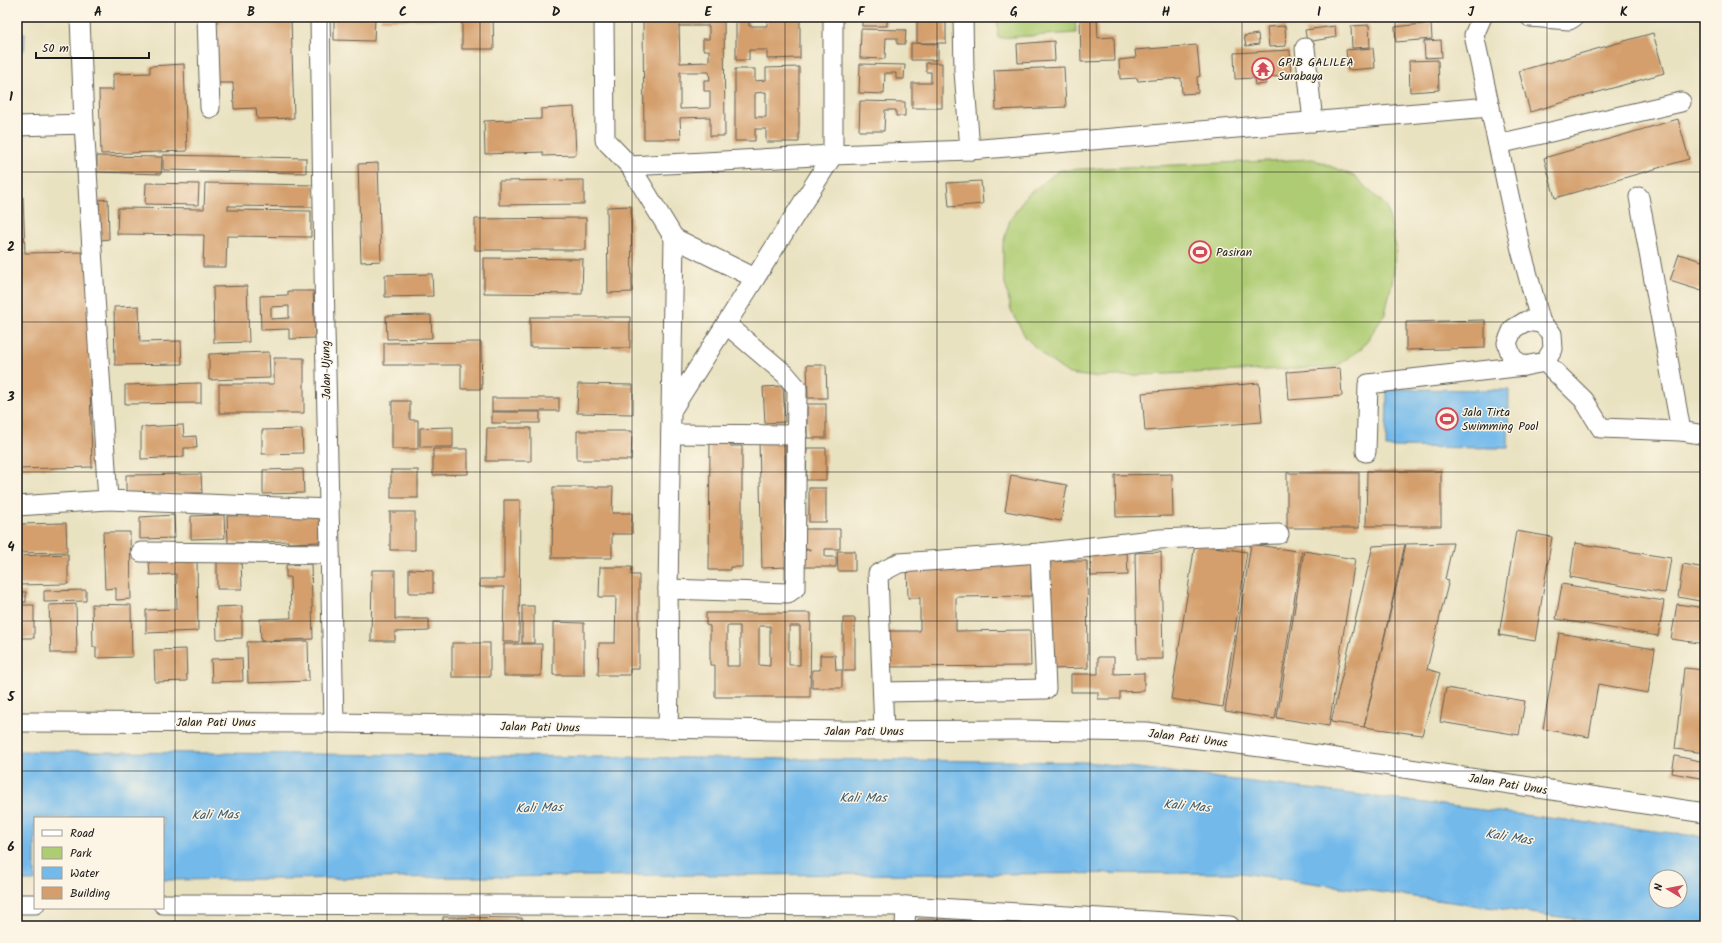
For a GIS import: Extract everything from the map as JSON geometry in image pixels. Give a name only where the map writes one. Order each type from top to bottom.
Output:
[{"type":"street","points":[[80,17],[84,124],[108,500]]},
{"type":"street","points":[[207,17],[210,108]]},
{"type":"street","name":"Jalan Ujung","points":[[320,17],[334,723]]},
{"type":"street","points":[[604,17],[605,140],[630,166],[674,238],[755,278]]},
{"type":"street","points":[[671,411],[833,155],[833,17]]},
{"type":"street","points":[[963,17],[964,71],[970,150]]},
{"type":"street","points":[[1366,452],[1368,384],[1524,366],[1545,362],[1553,349],[1552,334],[1541,323],[1521,250],[1474,35],[1482,17]]},
{"type":"street","points":[[1530,17],[1569,20],[1574,17]]},
{"type":"street","points":[[1305,48],[1313,122]]},
{"type":"street","points":[[1498,144],[1681,102]]},
{"type":"street","points":[[630,166],[833,155],[970,150],[1490,107]]},
{"type":"street","points":[[17,126],[84,124]]},
{"type":"street","points":[[1639,197],[1681,431]]},
{"type":"street","points":[[668,729],[668,589],[674,238]]},
{"type":"street","points":[[1524,366],[1512,358],[1507,343],[1513,329],[1526,321],[1541,323]]},
{"type":"street","points":[[668,589],[788,593],[796,588],[797,388],[785,374],[726,324]]},
{"type":"street","points":[[1545,362],[1584,400],[1601,428],[1681,431],[1705,435]]},
{"type":"street","points":[[671,434],[797,435]]},
{"type":"street","points":[[17,506],[108,500],[329,509]]},
{"type":"street","points":[[884,731],[878,574],[899,563],[1040,553],[1160,539],[1279,534]]},
{"type":"street","points":[[141,552],[330,554]]},
{"type":"street","points":[[883,692],[1046,689],[1040,553]]},
{"type":"street","name":"Jalan Pati Unus","points":[[17,722],[334,723],[668,729],[884,731],[1022,730],[1146,732],[1276,749],[1705,813]]},
{"type":"street","points":[[17,904],[34,904]]},
{"type":"street","points":[[164,904],[906,906],[1230,926]]},
{"type":"street","points":[[905,926],[906,906]]},
{"type":"green space","points":[[997,17],[1075,17],[1076,33],[998,38]]},
{"type":"green space","name":"Pasiran","points":[[1313,159],[1354,176],[1387,207],[1396,247],[1393,278],[1385,314],[1362,348],[1336,367],[1093,377],[1069,374],[1045,357],[1026,338],[1011,310],[1003,274],[1003,243],[1010,220],[1026,196],[1060,170]]},
{"type":"water","points":[[17,29],[25,34],[24,50],[17,53]]},
{"type":"water","name":"Jala Tirta Swimming Pool","points":[[1387,389],[1509,390],[1508,448],[1386,447]]},
{"type":"water","name":"Kali Mas","points":[[17,751],[1088,762],[1705,837],[1705,926],[1625,926],[1240,873],[697,875],[164,880],[164,817],[34,817],[34,881],[17,881]]},
{"type":"building","points":[[210,17],[291,17],[294,118],[257,119],[256,108],[234,109],[233,83],[212,83]]},
{"type":"building","points":[[334,17],[375,17],[374,41],[334,40]]},
{"type":"building","points":[[381,17],[498,17],[493,18],[494,49],[462,49],[462,19],[381,20]]},
{"type":"building","points":[[643,17],[724,17],[725,136],[710,136],[710,117],[680,118],[681,139],[644,139]],"holes":[[[679,26],[709,26],[709,39],[703,39],[703,50],[709,50],[709,62],[680,63]],[[680,72],[709,72],[710,80],[704,80],[704,91],[710,91],[710,108],[680,109]]]},
{"type":"building","points":[[767,17],[800,17],[800,58],[767,59],[767,50],[749,50],[749,60],[736,60],[736,21],[749,21],[749,26],[767,26]]},
{"type":"building","points":[[862,17],[887,17],[887,26],[862,26]]},
{"type":"building","points":[[917,17],[946,17],[946,43],[917,43]]},
{"type":"building","points":[[1080,17],[1097,17],[1098,38],[1114,37],[1115,61],[1081,62]]},
{"type":"building","points":[[1431,23],[1432,39],[1396,42],[1395,27]]},
{"type":"building","points":[[1369,25],[1370,47],[1352,48],[1351,26]]},
{"type":"building","points":[[1285,26],[1286,46],[1269,47],[1267,27]]},
{"type":"building","points":[[1335,26],[1336,37],[1307,42],[1305,30]]},
{"type":"building","points":[[861,29],[906,30],[905,44],[897,44],[897,38],[886,38],[885,59],[860,58]]},
{"type":"building","points":[[1653,33],[1664,73],[1530,112],[1519,71]]},
{"type":"building","points":[[1258,34],[1259,44],[1246,46],[1244,36]]},
{"type":"building","points":[[1441,40],[1442,57],[1425,58],[1424,41]]},
{"type":"building","points":[[1054,41],[1055,61],[1018,63],[1017,44]]},
{"type":"building","points":[[911,43],[938,44],[938,60],[911,60]]},
{"type":"building","points":[[1197,45],[1200,76],[1197,77],[1198,93],[1182,94],[1181,78],[1138,81],[1137,78],[1120,79],[1119,60],[1136,58],[1135,50]]},
{"type":"building","points":[[1373,48],[1375,68],[1348,70],[1346,50]]},
{"type":"building","points":[[1290,50],[1291,76],[1265,77],[1266,84],[1255,85],[1254,78],[1235,79],[1234,53]]},
{"type":"building","points":[[1438,60],[1439,90],[1410,92],[1409,61]]},
{"type":"building","points":[[926,63],[942,63],[942,108],[912,108],[912,83],[931,83],[931,72],[926,72]]},
{"type":"building","points":[[184,64],[187,151],[101,154],[99,90],[113,90],[113,74],[150,73],[150,66]]},
{"type":"building","points":[[860,64],[905,65],[904,79],[896,79],[896,73],[885,73],[884,94],[859,93]]},
{"type":"building","points":[[799,67],[799,142],[766,142],[766,129],[755,129],[755,141],[735,141],[735,69],[755,69],[755,81],[766,80],[766,68]],"holes":[[[766,92],[766,117],[755,117],[755,93]]]},
{"type":"building","points":[[1064,67],[1066,107],[996,110],[994,70]]},
{"type":"building","points":[[860,101],[905,102],[905,116],[896,116],[896,110],[885,110],[884,131],[859,131]]},
{"type":"building","points":[[574,107],[576,155],[543,156],[543,152],[485,154],[484,121],[541,119],[541,109]]},
{"type":"building","points":[[1678,119],[1689,159],[1555,198],[1544,158]]},
{"type":"building","points":[[163,155],[306,158],[306,173],[163,170]]},
{"type":"building","points":[[97,156],[162,157],[161,174],[97,172]]},
{"type":"building","points":[[378,163],[381,261],[361,262],[358,164]]},
{"type":"building","points":[[584,180],[584,204],[499,205],[499,181]]},
{"type":"building","points":[[981,181],[983,204],[949,207],[947,183]]},
{"type":"building","points":[[146,183],[199,184],[198,205],[145,204]]},
{"type":"building","points":[[205,183],[315,185],[314,207],[228,206],[228,210],[311,211],[311,237],[227,236],[226,267],[203,267],[204,235],[117,234],[118,208],[204,209]]},
{"type":"building","points":[[23,197],[25,253],[87,252],[92,467],[17,469],[17,198]]},
{"type":"building","points":[[108,199],[109,239],[101,240],[99,200]]},
{"type":"building","points":[[631,206],[632,292],[608,293],[607,207]]},
{"type":"building","points":[[586,218],[586,250],[475,250],[475,219]]},
{"type":"building","points":[[1679,254],[1705,262],[1705,292],[1670,281]]},
{"type":"building","points":[[484,258],[583,259],[582,294],[484,293]]},
{"type":"building","points":[[432,274],[433,296],[385,297],[385,275]]},
{"type":"building","points":[[247,286],[249,342],[214,343],[213,287]]},
{"type":"building","points":[[288,291],[313,291],[315,338],[289,339],[289,329],[261,330],[260,296],[288,295]],"holes":[[[289,306],[289,318],[271,319],[271,307]]]},
{"type":"building","points":[[139,306],[140,342],[181,341],[182,364],[115,365],[114,307]]},
{"type":"building","points":[[431,315],[432,338],[387,339],[386,316]]},
{"type":"building","points":[[530,317],[630,317],[630,348],[530,347]]},
{"type":"building","points":[[1485,320],[1485,348],[1406,350],[1406,322]]},
{"type":"building","points":[[481,342],[482,389],[461,389],[461,365],[384,365],[384,343]]},
{"type":"building","points":[[269,352],[270,378],[209,380],[209,354]]},
{"type":"building","points":[[274,358],[304,358],[304,413],[219,413],[219,384],[274,384]]},
{"type":"building","points":[[807,365],[826,365],[827,398],[808,398]]},
{"type":"building","points":[[1340,368],[1342,396],[1289,400],[1287,372]]},
{"type":"building","points":[[201,383],[201,403],[125,404],[125,385]]},
{"type":"building","points":[[1259,383],[1262,422],[1145,431],[1142,393]]},
{"type":"building","points":[[578,384],[633,385],[633,414],[577,413]]},
{"type":"building","points":[[783,386],[785,422],[765,423],[763,387]]},
{"type":"building","points":[[492,398],[559,398],[559,411],[492,411]]},
{"type":"building","points":[[392,401],[410,401],[410,420],[418,420],[418,449],[392,449]]},
{"type":"building","points":[[807,404],[826,404],[826,438],[807,438]]},
{"type":"building","points":[[492,412],[540,412],[540,423],[492,423]]},
{"type":"building","points":[[183,425],[184,437],[196,436],[197,448],[184,448],[184,457],[141,459],[141,427]]},
{"type":"building","points":[[453,427],[453,447],[420,447],[420,428]]},
{"type":"building","points":[[487,428],[531,428],[531,461],[486,461]]},
{"type":"building","points":[[302,429],[303,453],[262,454],[262,430]]},
{"type":"building","points":[[577,431],[632,431],[631,460],[577,460]]},
{"type":"building","points":[[730,440],[730,446],[742,446],[742,567],[730,567],[730,570],[709,570],[710,441]]},
{"type":"building","points":[[759,440],[785,440],[787,567],[762,568]]},
{"type":"building","points":[[807,448],[826,448],[826,480],[806,480]]},
{"type":"building","points":[[433,449],[468,449],[468,474],[433,475]]},
{"type":"building","points":[[303,469],[304,493],[263,494],[263,470]]},
{"type":"building","points":[[391,470],[418,470],[418,498],[391,498]]},
{"type":"building","points":[[1367,471],[1441,471],[1441,526],[1366,526]]},
{"type":"building","points":[[1287,473],[1359,473],[1359,528],[1287,528]]},
{"type":"building","points":[[201,474],[202,493],[126,494],[126,475]]},
{"type":"building","points":[[1172,474],[1173,516],[1116,517],[1115,475]]},
{"type":"building","points":[[1011,475],[1067,485],[1061,521],[1005,511]]},
{"type":"building","points":[[553,487],[613,487],[612,513],[632,513],[632,534],[612,534],[612,558],[552,558]]},
{"type":"building","points":[[809,488],[826,488],[826,522],[809,522]]},
{"type":"building","points":[[504,500],[520,500],[519,642],[503,642],[504,587],[480,587],[480,579],[504,579]]},
{"type":"building","points":[[390,512],[415,512],[415,550],[390,550]]},
{"type":"building","points":[[319,514],[320,542],[288,543],[288,541],[228,543],[227,516]]},
{"type":"building","points":[[174,515],[175,538],[140,539],[140,517]]},
{"type":"building","points":[[224,515],[225,538],[191,539],[191,516]]},
{"type":"building","points":[[66,523],[67,552],[17,553],[17,524]]},
{"type":"building","points":[[800,529],[840,529],[840,549],[825,549],[825,557],[836,557],[836,567],[802,567],[802,551],[810,549],[800,549]]},
{"type":"building","points":[[1516,531],[1552,537],[1535,641],[1499,635]]},
{"type":"building","points":[[103,532],[130,532],[131,599],[116,600],[116,588],[105,589]]},
{"type":"building","points":[[1453,543],[1445,579],[1449,580],[1427,669],[1440,673],[1422,735],[1364,727],[1406,544]]},
{"type":"building","points":[[1575,543],[1671,558],[1665,593],[1570,577]]},
{"type":"building","points":[[1195,544],[1247,552],[1223,707],[1171,699]]},
{"type":"building","points":[[1251,544],[1302,552],[1275,719],[1225,711]]},
{"type":"building","points":[[1405,544],[1364,727],[1331,722],[1373,546]]},
{"type":"building","points":[[837,551],[855,551],[855,571],[838,571]]},
{"type":"building","points":[[1304,551],[1355,559],[1329,726],[1277,718]]},
{"type":"building","points":[[1161,552],[1163,659],[1137,659],[1135,553]]},
{"type":"building","points":[[1127,553],[1128,575],[1091,576],[1090,554]]},
{"type":"building","points":[[68,554],[68,584],[17,585],[17,556]]},
{"type":"building","points":[[241,558],[242,589],[217,589],[217,559]]},
{"type":"building","points":[[197,560],[198,631],[146,633],[146,610],[177,609],[176,574],[150,575],[149,561]]},
{"type":"building","points":[[1049,561],[1087,561],[1088,668],[1049,669]]},
{"type":"building","points":[[1031,563],[1031,596],[956,597],[956,631],[1030,630],[1031,666],[887,667],[887,631],[920,631],[920,598],[908,598],[907,564]]},
{"type":"building","points":[[311,564],[313,639],[261,641],[260,619],[291,618],[290,577],[286,577],[286,565]]},
{"type":"building","points":[[1683,564],[1705,568],[1705,602],[1678,597]]},
{"type":"building","points":[[600,567],[632,567],[631,575],[639,575],[639,669],[630,669],[630,675],[598,675],[599,643],[615,643],[616,597],[599,597]]},
{"type":"building","points":[[409,569],[433,570],[433,593],[409,593]]},
{"type":"building","points":[[372,570],[395,570],[395,619],[429,619],[429,631],[395,632],[395,641],[371,641]]},
{"type":"building","points":[[1562,584],[1664,601],[1658,636],[1556,619]]},
{"type":"building","points":[[86,590],[86,601],[44,602],[44,591]]},
{"type":"building","points":[[17,592],[26,592],[26,602],[17,602]]},
{"type":"building","points":[[76,604],[77,653],[51,653],[49,605]]},
{"type":"building","points":[[92,604],[131,605],[132,657],[96,658],[96,647],[93,647]]},
{"type":"building","points":[[1677,604],[1705,608],[1705,644],[1671,639]]},
{"type":"building","points":[[17,605],[34,605],[34,638],[17,638]]},
{"type":"building","points":[[242,606],[242,638],[217,639],[216,607]]},
{"type":"building","points":[[522,606],[534,606],[534,643],[522,643]]},
{"type":"building","points":[[706,613],[811,613],[810,697],[715,697],[715,665],[710,665],[710,626],[706,625]],"holes":[[[727,626],[740,626],[740,666],[727,666]],[[759,626],[770,626],[770,666],[759,665]],[[789,626],[800,626],[800,665],[789,665]]]},
{"type":"building","points":[[843,618],[855,618],[855,671],[842,671],[842,688],[812,688],[812,670],[820,670],[820,655],[835,655],[836,670],[843,670]]},
{"type":"building","points":[[553,622],[584,623],[584,675],[553,675]]},
{"type":"building","points":[[1559,633],[1655,649],[1648,693],[1598,684],[1589,737],[1543,729]]},
{"type":"building","points":[[308,641],[309,681],[248,683],[247,642]]},
{"type":"building","points":[[452,643],[490,643],[490,677],[452,677]]},
{"type":"building","points":[[504,644],[542,644],[541,676],[504,676]]},
{"type":"building","points":[[186,649],[187,681],[155,682],[154,650]]},
{"type":"building","points":[[1098,657],[1114,657],[1114,674],[1144,673],[1144,691],[1120,692],[1120,699],[1098,699],[1098,692],[1071,692],[1071,674],[1098,674]]},
{"type":"building","points":[[242,658],[243,681],[212,682],[211,659]]},
{"type":"building","points":[[1684,668],[1705,670],[1705,753],[1675,749]]},
{"type":"building","points":[[1446,688],[1525,701],[1519,735],[1440,722]]},
{"type":"building","points":[[1675,756],[1705,762],[1705,779],[1672,773]]},
{"type":"building","points":[[443,917],[522,918],[522,926],[443,926]]},
{"type":"building","points":[[918,919],[975,921],[975,926],[917,926]]},
{"type":"place","name":"GPIB GALILEA Surabaya","points":[[1263,69]]},
{"type":"place","name":"Pasiran","points":[[1200,252]]},
{"type":"place","name":"Jala Tirta Swimming Pool","points":[[1447,419]]}]
